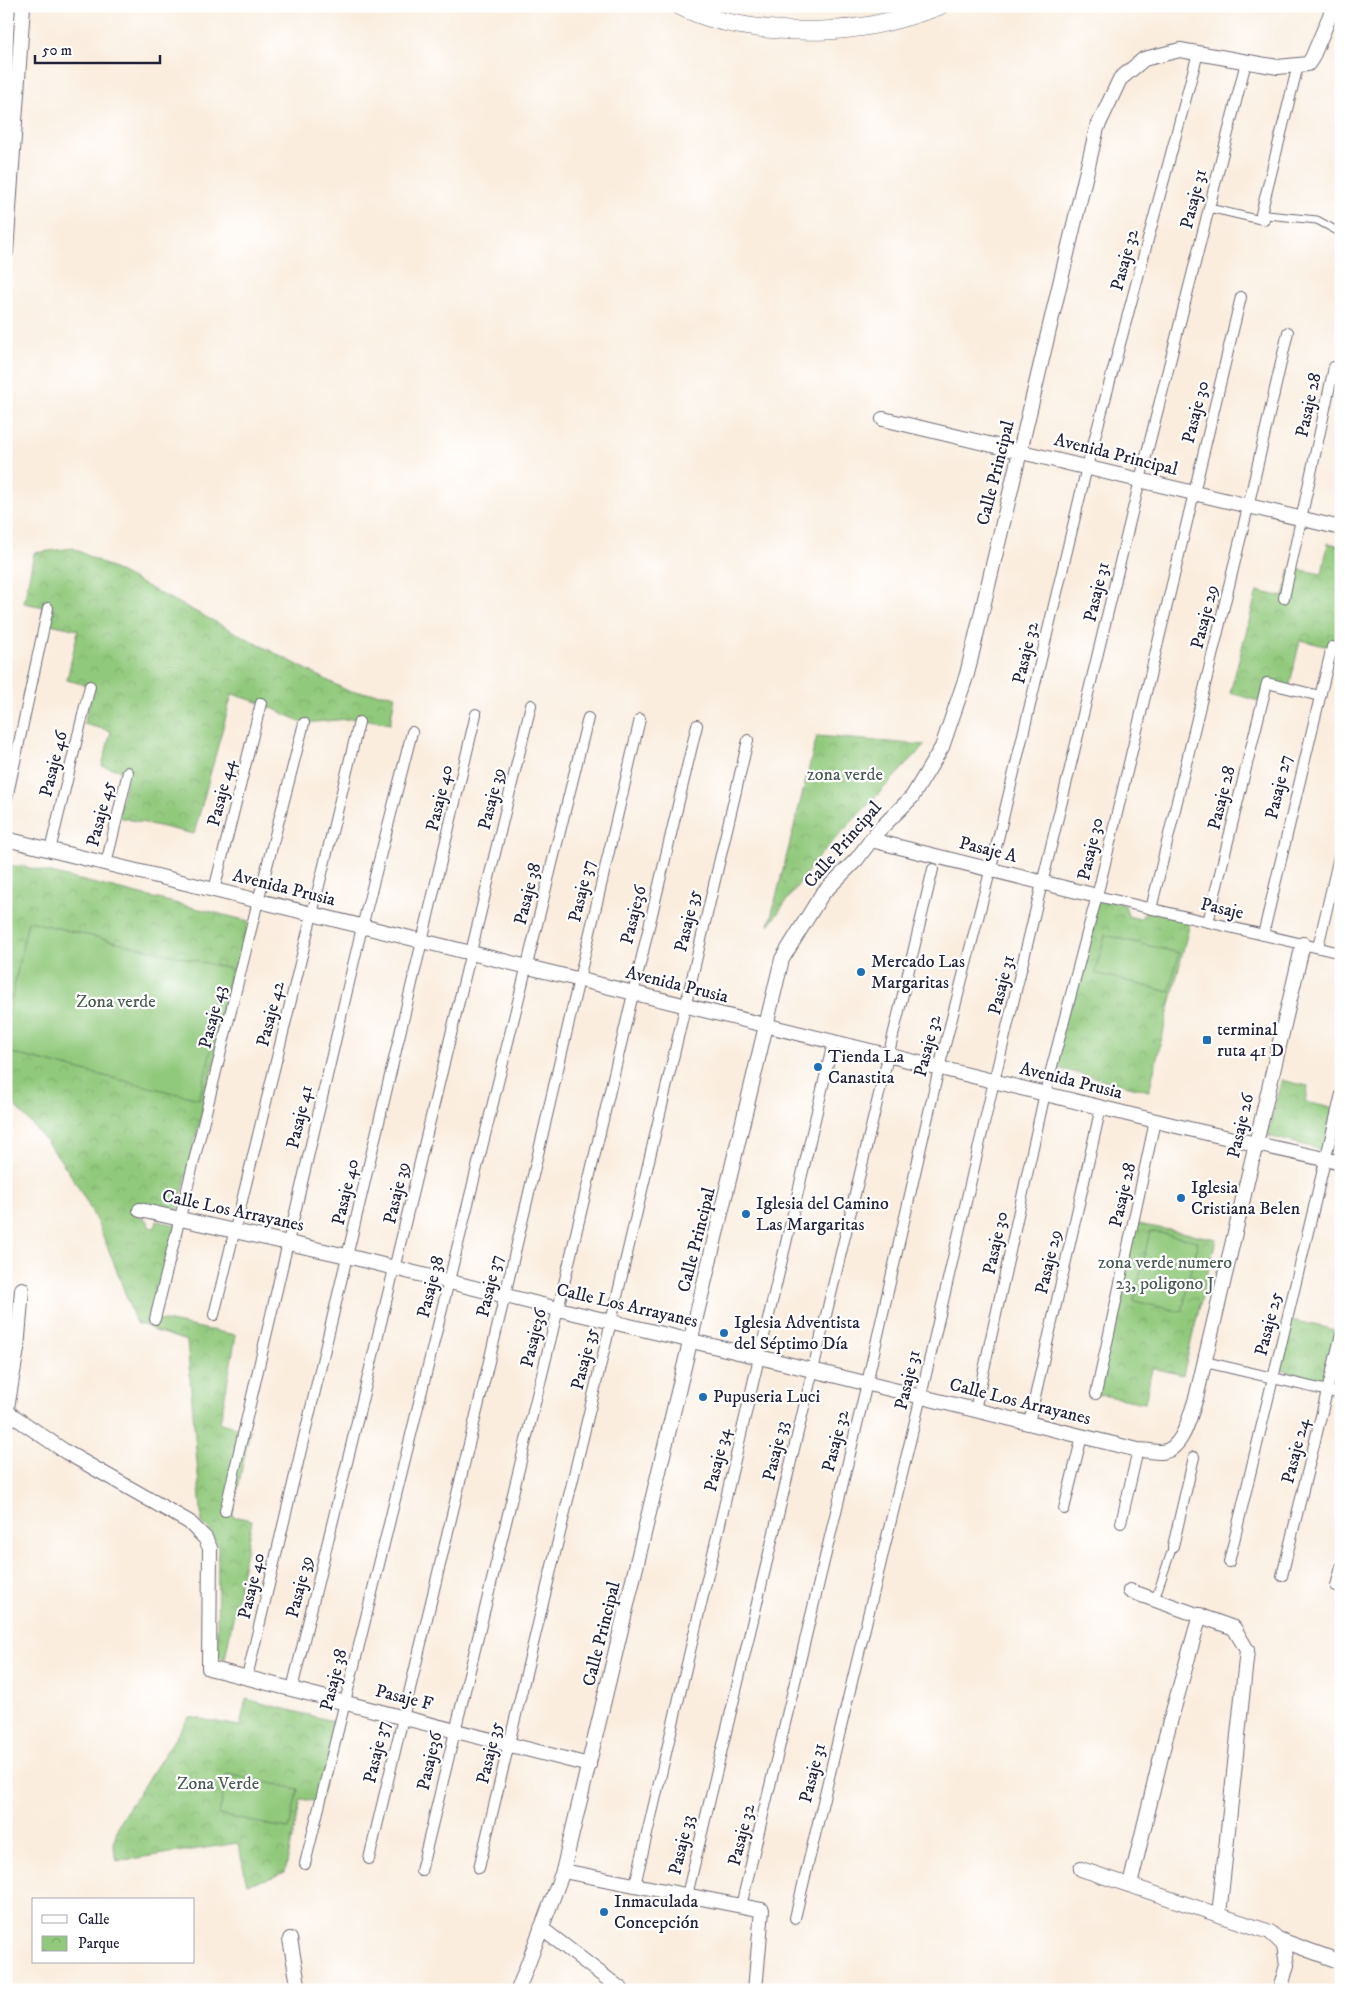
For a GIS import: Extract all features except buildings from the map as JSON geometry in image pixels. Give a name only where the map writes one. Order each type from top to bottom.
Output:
[{"type":"street","points":[[6,252],[23,6]]},
{"type":"street","points":[[680,6],[710,18],[737,25],[821,30],[866,26],[906,17],[939,6]]},
{"type":"street","points":[[1261,214],[1298,65],[1308,64],[1312,58],[1334,6]]},
{"type":"street","name":"Calle Principal","points":[[518,1990],[563,1871],[782,959],[822,894],[857,859],[871,840],[912,797],[942,747],[966,674],[1097,128],[1120,79],[1144,59],[1180,50],[1246,62],[1278,66],[1298,65]]},
{"type":"street","name":"Pasaje 32","points":[[742,1906],[867,1383],[938,1068],[991,870],[1087,467],[1198,53]]},
{"type":"street","name":"Pasaje 31","points":[[795,1918],[921,1396],[994,1081],[1044,883],[1140,480],[1246,62]]},
{"type":"street","name":"Pasaje 30","points":[[975,1410],[1045,1093],[1097,896],[1241,297]]},
{"type":"street","name":"Pasaje 29","points":[[1151,909],[1248,507],[1288,332]]},
{"type":"street","name":"Pasaje 28","points":[[1284,598],[1334,367]]},
{"type":"street","name":"Avenida Principal","points":[[883,419],[1341,528]]},
{"type":"street","points":[[6,803],[48,608]]},
{"type":"street","name":"Pasaje 27","points":[[1263,935],[1320,696],[1336,649]]},
{"type":"street","name":"Pasaje 28","points":[[1208,922],[1266,683],[1320,696]]},
{"type":"street","name":"Pasaje 46","points":[[50,850],[90,686]]},
{"type":"street","name":"Pasaje 44","points":[[214,890],[261,703]]},
{"type":"street","name":"Pasaje 39","points":[[292,1688],[531,705]]},
{"type":"street","name":"Pasaje 40","points":[[247,1677],[476,714]]},
{"type":"street","name":"Pasaje 38","points":[[306,1864],[588,718]]},
{"type":"street","name":"Pasaje 37","points":[[369,1858],[505,1295],[640,719]]},
{"type":"street","name":"Pasaje 43","points":[[155,1319],[304,722]]},
{"type":"street","name":"Pasaje 42","points":[[214,1314],[359,722]]},
{"type":"street","name":"Pasaje36","points":[[421,1871],[558,1309],[697,725]]},
{"type":"street","name":"Pasaje 41","points":[[225,1511],[362,927],[412,732]]},
{"type":"street","name":"Pasaje 35","points":[[479,1868],[611,1322],[748,740]]},
{"type":"street","name":"Pasaje 45","points":[[106,864],[128,772]]},
{"type":"street","name":"Avenida Prusia","points":[[6,839],[767,1027],[1155,1121],[1341,1163]]},
{"type":"street","name":"Pasaje A","points":[[871,840],[1097,896]]},
{"type":"street","points":[[1318,947],[1341,848]]},
{"type":"street","name":"Pasaje 33","points":[[687,1895],[933,869]]},
{"type":"street","name":"Pasaje","points":[[1097,896],[1341,953]]},
{"type":"street","name":"Pasaje 26","points":[[1164,1452],[1175,1446],[1186,1431],[1205,1362],[1303,944]]},
{"type":"street","name":"Pasaje 34","points":[[635,1885],[833,1043]]},
{"type":"street","name":"Pasaje 25","points":[[1229,1562],[1341,1094]]},
{"type":"street","name":"Pasaje 29","points":[[1029,1423],[1101,1107]]},
{"type":"street","name":"Pasaje 28","points":[[1096,1394],[1155,1121]]},
{"type":"street","name":"Calle Los Arrayanes","points":[[140,1210],[347,1256],[1138,1450],[1164,1452]]},
{"type":"street","points":[[7,1412],[22,1289]]},
{"type":"street","name":"Pasaje 24","points":[[1282,1576],[1341,1334]]},
{"type":"street","points":[[1205,1362],[1341,1394]]},
{"type":"street","name":"Pasaje F","points":[[7,1412],[66,1452],[190,1522],[204,1538],[210,1548],[209,1668],[589,1765]]},
{"type":"street","points":[[1064,1509],[1082,1436]]},
{"type":"street","points":[[1121,1523],[1138,1450]]},
{"type":"street","points":[[1173,1546],[1194,1457]]},
{"type":"street","points":[[1336,1586],[1341,1567]]},
{"type":"street","points":[[1130,1590],[1234,1628],[1247,1650],[1219,1915]]},
{"type":"street","points":[[1130,1885],[1166,1736],[1200,1614]]},
{"type":"street","points":[[1081,1869],[1270,1932],[1284,1945],[1287,1965],[1280,1990]]},
{"type":"street","points":[[563,1871],[762,1910],[755,1990]]},
{"type":"street","points":[[541,1928],[622,1990]]},
{"type":"street","points":[[290,1939],[298,1990]]},
{"type":"street","points":[[1278,1939],[1341,1962]]},
{"type":"lane","points":[[1209,208],[1265,221],[1267,215],[1317,220],[1341,233]]},
{"type":"lane","points":[[1154,1599],[1173,1546]]},
{"type":"green space","points":[[1328,543],[1341,546],[1341,650],[1300,640],[1289,688],[1267,683],[1262,702],[1230,693],[1257,591],[1284,597],[1290,568],[1322,574]]},
{"type":"green space","points":[[73,548],[348,691],[395,695],[390,724],[359,718],[304,723],[261,703],[232,694],[194,834],[118,817],[128,772],[102,766],[111,731],[84,724],[93,687],[67,680],[78,630],[50,624],[54,609],[24,603],[34,553]]},
{"type":"green space","name":"zona verde","points":[[817,736],[925,745],[819,856],[769,925]]},
{"type":"green space","name":"Zona verde","points":[[6,866],[22,866],[249,921],[178,1210],[140,1205],[138,1217],[148,1221],[149,1227],[155,1228],[157,1221],[176,1225],[151,1328],[136,1323],[101,1232],[74,1180],[42,1137],[6,1097]]},
{"type":"green space","points":[[1097,896],[1125,905],[1128,916],[1140,919],[1146,911],[1191,918],[1149,1091],[1052,1067]]},
{"type":"green space","points":[[28,921],[231,969],[199,1099],[6,1052],[6,1025]]},
{"type":"green space","points":[[1105,935],[1179,953],[1169,992],[1095,973]]},
{"type":"green space","points":[[1281,1080],[1308,1086],[1305,1102],[1337,1109],[1327,1151],[1268,1136]]},
{"type":"green space","name":"zona verde numero 23, poligono J","points":[[1133,1223],[1216,1239],[1183,1375],[1152,1368],[1145,1403],[1096,1394]]},
{"type":"green space","points":[[1150,1231],[1198,1241],[1182,1312],[1134,1301]]},
{"type":"green space","points":[[155,1319],[236,1335],[220,1423],[250,1430],[232,1516],[252,1520],[225,1659],[217,1656],[218,1549],[213,1534],[202,1523],[187,1341],[152,1330]]},
{"type":"green space","points":[[1287,1319],[1341,1331],[1329,1382],[1275,1368]]},
{"type":"green space","name":"Zona Verde","points":[[246,1699],[340,1723],[320,1802],[301,1799],[285,1872],[247,1884],[238,1843],[117,1861],[113,1843],[120,1821],[189,1717],[240,1726]]},
{"type":"green space","points":[[227,1774],[298,1789],[289,1829],[219,1815]]},
{"type":"place","name":"Mercado Las Margaritas","points":[[861,972]]},
{"type":"place","name":"terminal ruta 41 D","points":[[1207,1040]]},
{"type":"place","name":"Tienda La Canastita","points":[[818,1067]]},
{"type":"place","name":"Iglesia Cristiana Belen","points":[[1181,1198]]},
{"type":"place","name":"Iglesia del Camino Las Margaritas","points":[[746,1214]]},
{"type":"place","name":"Iglesia Adventista del Séptimo Día","points":[[724,1333]]},
{"type":"place","name":"Pupuseria Luci","points":[[703,1397]]},
{"type":"place","name":"Inmaculada Concepción","points":[[604,1912]]}]
